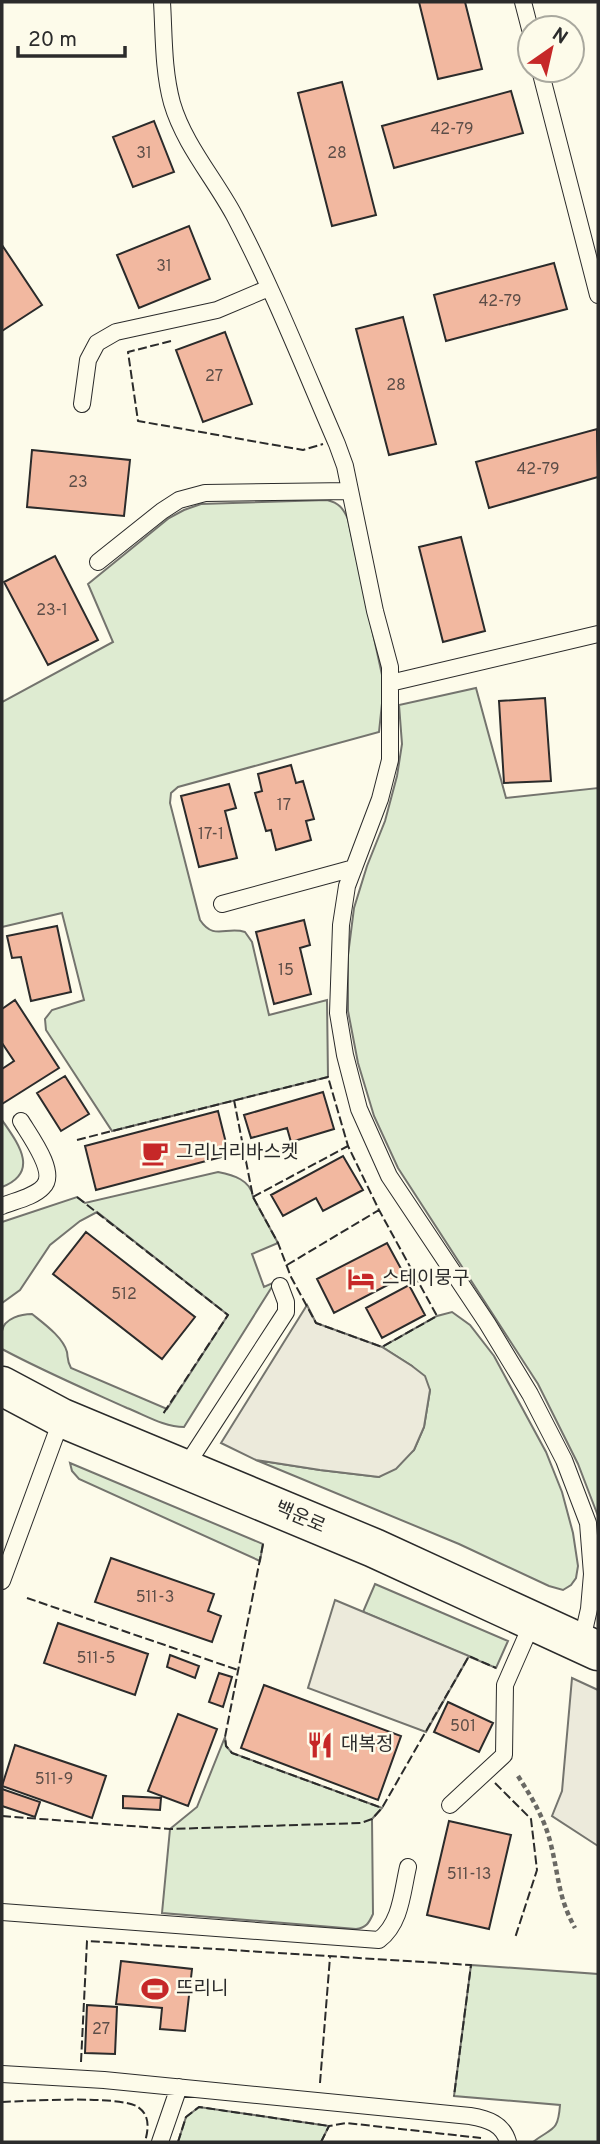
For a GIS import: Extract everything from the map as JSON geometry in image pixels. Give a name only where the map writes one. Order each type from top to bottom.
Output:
[{"type":"street","name":"백운로","points":[[2,1386],[62,1418],[374,1548],[590,1648]]},
{"type":"lane","points":[[162,2],[167,78],[173,105],[185,135],[233,214],[337,444],[345,466],[375,611],[390,667],[390,760],[380,799],[347,886],[341,925],[338,1013],[345,1055],[359,1109],[389,1176],[487,1323],[530,1394],[565,1460],[588,1523],[592,1574],[590,1648]]},
{"type":"lane","points":[[545,84],[598,295]]},
{"type":"lane","points":[[82,404],[88,360],[97,343],[116,332],[217,310],[269,289]]},
{"type":"lane","points":[[98,562],[179,500],[205,493],[350,491]]},
{"type":"lane","points":[[390,684],[598,634]]},
{"type":"lane","points":[[222,904],[354,869]]},
{"type":"lane","points":[[2,1206],[35,1193],[45,1186],[49,1175],[21,1121]]},
{"type":"lane","points":[[184,1469],[286,1312],[286,1302],[280,1286]]},
{"type":"lane","points":[[2,1581],[62,1418]]},
{"type":"lane","points":[[450,1805],[505,1755],[505,1685],[533,1621]]},
{"type":"lane","points":[[2,1912],[379,1940],[390,1931],[397,1917],[408,1867]]},
{"type":"lane","points":[[2,2074],[179,2087],[484,2119],[502,2130],[508,2142]]},
{"type":"lane","points":[[160,2142],[179,2087]]},
{"type":"path","points":[[505,1755],[540,1812],[551,1843],[561,1897],[575,1928]]},
{"type":"green space","points":[[327,500],[340,506],[348,519],[384,684],[379,732],[178,787],[171,793],[170,803],[200,920],[210,930],[245,932],[252,942],[269,1015],[327,1000],[328,1077],[112,1131],[46,1030],[45,1019],[52,1010],[84,1000],[62,913],[2,927],[2,702],[113,642],[88,584],[169,518],[201,504]]},
{"type":"green space","points":[[476,688],[506,798],[598,788],[598,1516],[578,1464],[538,1384],[398,1168],[374,1116],[358,1063],[348,1011],[348,955],[354,908],[385,821],[397,776],[402,744],[399,705]]},
{"type":"green space","points":[[2,1120],[19,1147],[23,1165],[21,1173],[14,1181],[2,1187]]},
{"type":"green space","points":[[218,1172],[240,1179],[252,1191],[278,1243],[252,1254],[264,1287],[275,1282],[184,1427],[155,1420],[2,1349],[2,1331],[6,1323],[19,1316],[32,1314],[65,1346],[71,1368],[167,1409],[228,1315],[97,1212],[80,1221],[50,1245],[20,1290],[2,1303],[2,1222],[77,1197],[85,1203]]},
{"type":"green space","points":[[452,1312],[470,1325],[494,1356],[546,1452],[562,1492],[578,1566],[576,1578],[563,1590],[256,1460],[379,1477],[414,1450],[424,1427],[430,1390],[412,1366],[382,1347],[437,1316]]},
{"type":"green space","points":[[70,1463],[263,1544],[260,1561],[79,1479],[72,1471]]},
{"type":"green space","points":[[375,1584],[508,1641],[496,1668],[363,1612]]},
{"type":"green space","points":[[225,1737],[226,1746],[232,1753],[382,1808],[372,1819],[373,1914],[365,1926],[356,1929],[162,1913],[170,1829],[197,1807]]},
{"type":"green space","points":[[471,1965],[598,1974],[598,2142],[533,2142],[556,2125],[560,2105],[454,2096]]},
{"type":"green space","points":[[199,2107],[329,2126],[321,2142],[178,2142],[186,2117]]},
{"type":"shaded area","points":[[307,1305],[316,1323],[382,1347],[425,1376],[430,1390],[424,1427],[414,1450],[396,1469],[379,1477],[320,1470],[256,1460],[221,1443]]},
{"type":"shaded area","points":[[335,1600],[469,1656],[426,1732],[308,1688]]},
{"type":"shaded area","points":[[572,1678],[598,1690],[598,1846],[552,1816],[562,1791]]},
{"type":"building","points":[[419,2],[465,2],[482,69],[438,79]]},
{"type":"building","points":[[342,82],[376,215],[332,226],[298,93]]},
{"type":"building","points":[[511,91],[523,133],[394,168],[382,126]]},
{"type":"building","points":[[154,121],[174,172],[133,187],[113,137]]},
{"type":"building","points":[[189,226],[210,279],[139,308],[117,255]]},
{"type":"building","points":[[2,245],[42,305],[2,331]]},
{"type":"building","points":[[554,263],[567,309],[446,341],[434,295]]},
{"type":"building","points":[[403,317],[436,444],[389,455],[356,329]]},
{"type":"building","points":[[225,332],[252,404],[203,422],[176,350]]},
{"type":"building","points":[[597,429],[598,477],[489,508],[476,462]]},
{"type":"building","points":[[32,450],[130,460],[124,516],[27,507]]},
{"type":"building","points":[[461,537],[485,631],[443,642],[419,547]]},
{"type":"building","points":[[55,556],[98,640],[48,665],[4,582]]},
{"type":"building","points":[[545,698],[551,781],[504,783],[499,701]]},
{"type":"building","points":[[291,765],[296,783],[303,781],[314,819],[306,821],[311,840],[276,850],[271,830],[266,831],[255,793],[262,791],[258,774]]},
{"type":"building","points":[[229,784],[236,808],[225,811],[237,858],[199,867],[181,796]]},
{"type":"building","points":[[304,920],[310,945],[300,948],[311,994],[274,1004],[256,932]]},
{"type":"building","points":[[57,926],[71,992],[31,1001],[21,957],[12,958],[7,936]]},
{"type":"building","points":[[15,1000],[59,1068],[2,1104],[2,1069],[14,1061],[2,1043],[2,1009]]},
{"type":"building","points":[[65,1076],[89,1114],[61,1131],[37,1093]]},
{"type":"building","points":[[323,1092],[334,1129],[291,1142],[287,1128],[251,1138],[244,1115]]},
{"type":"building","points":[[218,1111],[229,1155],[96,1190],[85,1146]]},
{"type":"building","points":[[343,1156],[363,1190],[323,1211],[316,1198],[283,1216],[271,1195]]},
{"type":"building","points":[[86,1232],[195,1317],[162,1359],[53,1274]]},
{"type":"building","points":[[387,1243],[405,1276],[334,1313],[317,1279]]},
{"type":"building","points":[[409,1285],[425,1315],[382,1338],[366,1308]]},
{"type":"building","points":[[111,1558],[214,1594],[208,1611],[221,1616],[212,1642],[95,1602]]},
{"type":"building","points":[[58,1623],[148,1654],[135,1695],[44,1663]]},
{"type":"building","points":[[170,1655],[199,1666],[195,1678],[167,1667]]},
{"type":"building","points":[[219,1673],[232,1677],[223,1707],[209,1702]]},
{"type":"building","points":[[264,1685],[401,1736],[378,1800],[241,1748]]},
{"type":"building","points":[[448,1702],[493,1723],[479,1752],[434,1732]]},
{"type":"building","points":[[178,1714],[217,1729],[188,1806],[148,1791]]},
{"type":"building","points":[[15,1745],[106,1776],[92,1818],[2,1786]]},
{"type":"building","points":[[2,1789],[40,1802],[35,1817],[2,1806]]},
{"type":"building","points":[[123,1796],[161,1798],[160,1810],[123,1808]]},
{"type":"building","points":[[449,1821],[511,1835],[489,1929],[427,1915]]},
{"type":"building","points":[[121,1961],[192,1969],[185,2031],[160,2029],[162,2008],[116,2004]]},
{"type":"building","points":[[87,2005],[117,2007],[115,2054],[85,2053]]},
{"type":"fence","points":[[171,341],[128,352],[138,421],[303,450],[323,444]]},
{"type":"fence","points":[[77,1140],[112,1131],[328,1077],[348,1146],[379,1210],[437,1316],[382,1347],[316,1323],[253,1197],[234,1100]]},
{"type":"fence","points":[[253,1197],[348,1146]]},
{"type":"fence","points":[[77,1197],[228,1315],[163,1414]]},
{"type":"fence","points":[[287,1265],[379,1210]]},
{"type":"fence","points":[[263,1544],[225,1737],[226,1746],[232,1753],[382,1808]]},
{"type":"fence","points":[[27,1598],[238,1670]]},
{"type":"fence","points":[[2,1816],[170,1829],[361,1823],[372,1819],[382,1808],[469,1656],[496,1668]]},
{"type":"fence","points":[[495,1783],[531,1819],[537,1870],[515,1938]]},
{"type":"fence","points":[[81,2062],[87,1941],[471,1965],[454,2096]]},
{"type":"fence","points":[[320,2083],[330,1957]]},
{"type":"fence","points":[[2,2102],[73,2100],[128,2103],[138,2107],[147,2119],[145,2142]]},
{"type":"fence","points":[[178,2142],[186,2117],[199,2107],[329,2126]]},
{"type":"fence","points":[[321,2142],[329,2126],[347,2123],[481,2138]]},
{"type":"place","name":"그리너리바스켓","points":[[155,1153]]},
{"type":"place","name":"스테이뭉구","points":[[361,1279]]},
{"type":"place","name":"대복정","points":[[320,1745]]},
{"type":"place","name":"뜨리니","points":[[155,1989]]}]
